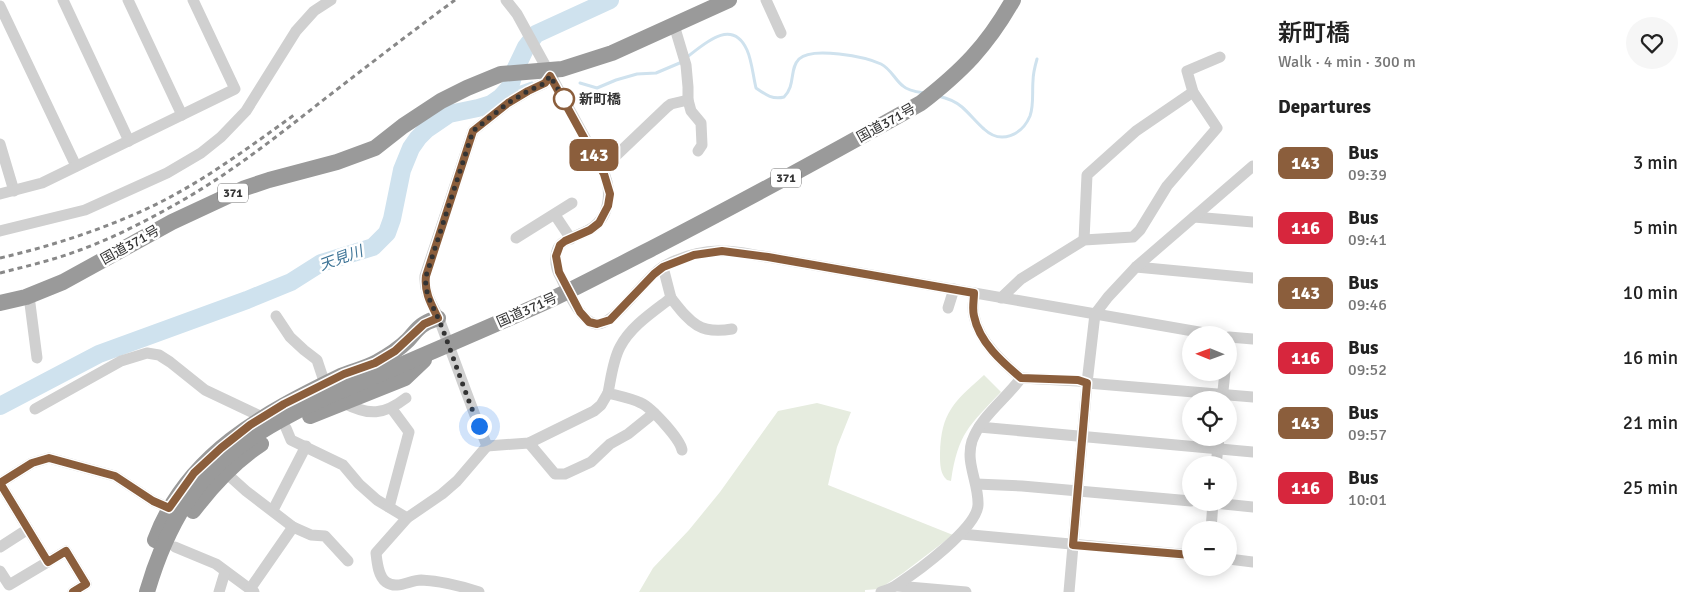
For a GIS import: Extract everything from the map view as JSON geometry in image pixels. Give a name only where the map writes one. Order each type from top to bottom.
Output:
[{"type":"highway","name":"国道371号","points":[[0,303],[29,296],[63,282],[220,198],[269,180],[337,162],[375,148],[418,116],[467,88],[501,74],[548,74],[612,53],[729,0]]},
{"type":"highway","name":"国道371号","points":[[147,592],[169,533],[188,500],[219,463],[269,426],[328,396],[569,291],[712,218],[921,103],[950,81],[978,54],[1013,0]]},
{"type":"highway","points":[[137,592],[169,508],[194,473],[221,448],[250,425],[284,404],[375,363],[395,351],[424,324],[438,318]]},
{"type":"highway","name":"371","points":[[159,592],[182,530],[194,510],[226,473],[251,450],[286,428],[310,416],[405,378],[432,352]]},
{"type":"street","points":[[63,0],[129,141]]},
{"type":"street","points":[[128,0],[182,115]]},
{"type":"street","points":[[0,194],[42,183],[236,89],[193,0]]},
{"type":"street","points":[[0,232],[84,210],[167,173],[201,153],[221,137],[246,111],[296,31],[314,11],[331,0]]},
{"type":"street","points":[[506,0],[517,14],[548,74],[602,169],[610,194],[608,206],[599,223],[590,230],[560,245],[556,256],[559,272],[580,312],[589,322],[603,324],[610,320],[663,267],[694,255],[722,251],[768,257],[1182,329]]},
{"type":"street","points":[[766,0],[781,33]]},
{"type":"street","points":[[0,6],[76,166]]},
{"type":"street","points":[[674,25],[684,59],[688,100],[694,116],[700,123],[702,145],[698,151]]},
{"type":"street","points":[[1001,298],[1021,279],[1084,240],[1133,238],[1167,186],[1217,128],[1193,92],[1187,71],[1220,57]]},
{"type":"street","points":[[487,446],[438,318],[427,297],[426,276],[473,131],[508,103],[545,83],[548,74]]},
{"type":"street","points":[[1084,240],[1087,175],[1136,132],[1193,92]]},
{"type":"street","points":[[602,169],[667,107],[688,100]]},
{"type":"street","points":[[0,144],[14,191]]},
{"type":"street","points":[[1069,592],[1087,383],[1095,314],[1136,268],[1253,166]]},
{"type":"street","points":[[516,238],[572,203]]},
{"type":"street","points":[[555,214],[570,239]]},
{"type":"street","points":[[1194,217],[1253,222]]},
{"type":"street","points":[[663,267],[671,298],[683,314],[697,326],[707,329],[732,329]]},
{"type":"street","points":[[1136,268],[1253,278]]},
{"type":"street","points":[[948,308],[954,289]]},
{"type":"street","points":[[974,293],[973,314],[983,340],[1021,378],[1078,380],[1087,383],[1182,393]]},
{"type":"street","points":[[29,296],[37,358]]},
{"type":"street","points":[[479,592],[467,588],[419,580],[403,585],[394,585],[386,582],[378,565],[376,553],[407,518],[442,494],[457,481],[487,446],[528,443],[594,411],[601,405],[608,392],[619,348],[626,337],[643,320],[671,298]]},
{"type":"street","points":[[276,316],[290,337],[317,360],[325,384]]},
{"type":"street","points":[[1238,338],[1253,339]]},
{"type":"street","points":[[35,410],[122,361],[147,353],[158,355],[170,362],[205,390],[262,417]]},
{"type":"street","points":[[881,592],[897,586],[961,534],[976,516],[978,507],[976,484],[971,472],[971,444],[979,427],[1021,378]]},
{"type":"street","points":[[608,392],[643,403],[681,444],[682,450]]},
{"type":"street","points":[[1237,397],[1253,397]]},
{"type":"street","points":[[344,402],[355,409],[373,412],[392,409],[406,398]]},
{"type":"street","points":[[389,507],[409,432],[392,409]]},
{"type":"street","points":[[528,443],[555,474],[565,474],[591,462],[610,444],[628,434],[654,413]]},
{"type":"street","points":[[979,427],[1082,437],[1182,441]]},
{"type":"street","points":[[286,428],[291,440],[343,465],[359,484],[377,500],[407,518]]},
{"type":"street","points":[[273,510],[306,446]]},
{"type":"street","points":[[1230,446],[1253,452]]},
{"type":"street","points":[[48,562],[0,483],[32,463],[49,458],[115,476],[153,501],[169,508]]},
{"type":"street","points":[[226,473],[293,527],[311,535],[325,536],[348,561]]},
{"type":"street","points":[[976,484],[1182,500]]},
{"type":"street","points":[[1237,506],[1253,507]]},
{"type":"street","points":[[175,547],[216,564],[252,590],[293,527]]},
{"type":"street","points":[[0,547],[28,529]]},
{"type":"street","points":[[961,534],[1182,554]]},
{"type":"street","points":[[0,570],[9,585],[66,551],[86,584],[73,592]]},
{"type":"street","points":[[1237,560],[1253,562]]},
{"type":"street","points":[[220,592],[225,572]]},
{"type":"street","points":[[382,575],[383,588],[387,591],[397,592]]},
{"type":"street","points":[[897,586],[966,592]]},
{"type":"shaded area","points":[[984,375],[1001,392],[967,431],[957,452],[951,481],[947,480],[940,465],[941,440],[946,418],[957,401]]},
{"type":"shaded area","points":[[817,403],[851,412],[837,447],[828,485],[953,535],[879,589],[865,590],[865,592],[639,592],[653,568],[689,530],[720,492],[778,411]]},
{"type":"waterway","name":"天見川","points":[[0,406],[99,354],[291,282],[321,263],[373,247],[387,233],[392,219],[402,170],[411,148],[418,138],[427,129],[449,114],[491,104],[501,97],[510,87],[515,70],[526,47],[536,34],[610,0]]},
{"type":"waterway","points":[[686,58],[718,36],[734,35],[741,40],[747,50],[756,88],[766,95],[784,97],[790,87],[796,63],[806,55],[815,53],[839,54],[874,61],[884,66],[905,88],[925,93]]},
{"type":"waterway","points":[[938,96],[959,105],[991,134],[1004,137],[1010,136],[1022,128],[1030,116],[1033,76],[1037,59]]},
{"type":"waterway","points":[[580,83],[597,88],[637,74],[656,73],[682,62]]},
{"type":"waterway","points":[[501,97],[515,89],[532,83]]},
{"type":"railway","points":[[0,273],[70,254],[117,235],[195,193],[269,142],[455,0]]},
{"type":"railway","points":[[0,258],[44,247],[89,232],[154,205],[220,167],[294,115]]},
{"type":"bus line","name":"143","points":[[73,592],[86,584],[66,551],[48,562],[0,483],[32,463],[49,458],[115,476],[153,501],[169,508],[194,473],[250,425],[284,404],[344,374],[375,363],[395,351],[424,324],[438,318],[427,297],[426,276],[473,131],[508,103],[545,83],[550,76],[604,174],[610,194],[608,206],[599,223],[590,230],[565,241],[560,245],[556,256],[559,272],[580,312],[589,322],[603,324],[610,320],[654,274],[676,260],[722,251],[768,257],[974,293],[973,314],[983,340],[1021,378],[1078,380],[1087,383],[1073,545],[1182,554]]},
{"type":"place","name":"新町橋","points":[[564,99]]},
{"type":"route","points":[[479,426],[438,318],[427,297],[426,276],[473,131],[508,103],[545,83],[550,76],[567,104],[564,99]]}]
